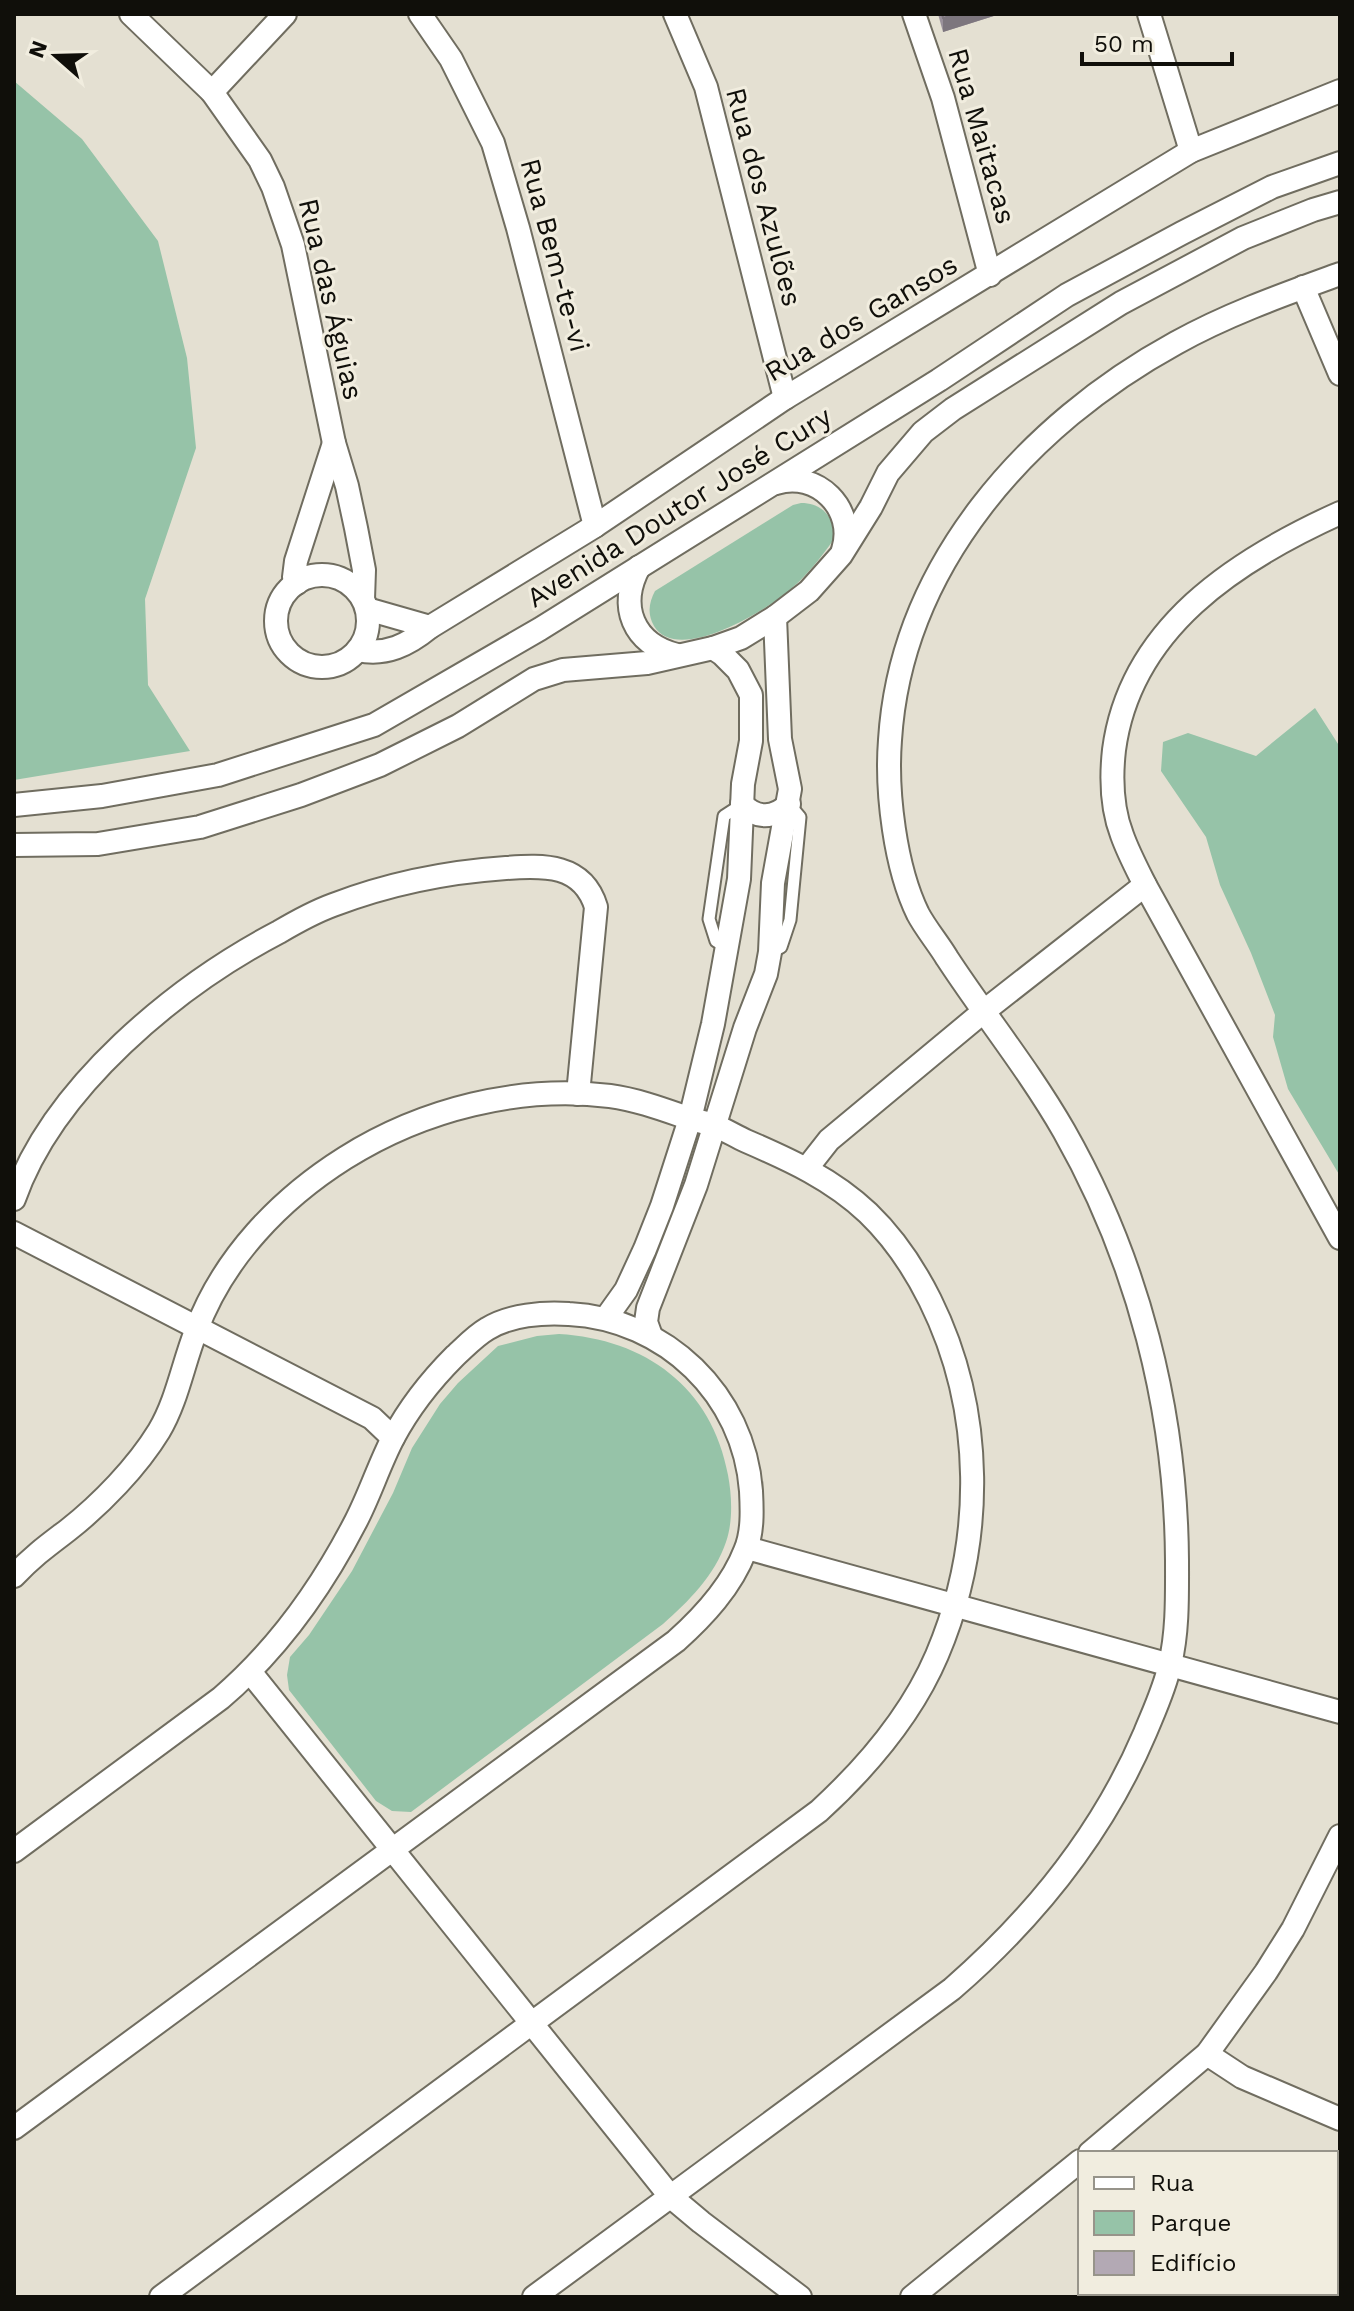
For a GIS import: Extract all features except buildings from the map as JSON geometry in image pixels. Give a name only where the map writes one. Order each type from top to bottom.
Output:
[{"type":"street","name":"Rua das Águias","points":[[131,14],[212,92],[260,160],[283,211],[303,287],[334,443],[356,528],[364,570],[365,604]]},
{"type":"street","points":[[212,92],[285,14]]},
{"type":"street","name":"Rua Bem-te-vi","points":[[420,14],[451,59],[493,143],[595,526]]},
{"type":"street","name":"Rua dos Azulões","points":[[675,14],[706,87],[785,398]]},
{"type":"street","name":"Rua Maitacas","points":[[914,14],[943,98],[990,275]]},
{"type":"street","points":[[1149,14],[1191,151]]},
{"type":"street","name":"Rua dos Gansos","points":[[358,650],[385,652],[408,643],[595,526],[785,398],[1191,151],[1340,91]]},
{"type":"street","name":"Avenida Doutor José Cury","points":[[14,805],[102,796],[218,775],[374,725],[540,629],[939,380],[1067,295],[1272,187],[1340,163]]},
{"type":"street","points":[[14,845],[98,844],[200,827],[301,795],[380,765],[458,726],[534,679],[563,670],[647,663],[713,648],[741,638],[809,591],[841,555],[888,473],[923,432],[953,409],[1121,303],[1189,266],[1243,238],[1340,202]]},
{"type":"street","points":[[534,2297],[952,1989],[1015,1930],[1071,1863],[1118,1790],[1149,1724],[1170,1665],[1176,1625],[1177,1579],[1174,1487],[1162,1397],[1139,1306],[1106,1216],[1064,1130],[918,914],[898,852],[893,820],[889,754],[892,711],[902,658],[924,599],[954,544],[1022,460],[1109,385],[1176,343],[1211,325],[1340,274]]},
{"type":"street","points":[[1303,287],[1340,374]]},
{"type":"street","points":[[297,583],[294,577],[296,561],[334,443]]},
{"type":"street","points":[[770,485],[793,480],[817,485],[827,492],[841,511],[844,521],[846,533],[841,555]]},
{"type":"street","points":[[1340,513],[1255,559],[1192,605],[1158,641],[1132,683],[1116,732],[1113,784],[1121,834],[1145,885],[1340,1238]]},
{"type":"street","points":[[639,567],[629,591],[632,618],[645,639],[665,652],[677,655]]},
{"type":"street","points":[[311,576],[341,578],[353,587],[365,604],[368,623],[365,637],[358,650],[334,666],[306,664],[293,657],[278,634],[276,619],[279,605],[297,583],[311,576]]},
{"type":"street","points":[[365,604],[430,627]]},
{"type":"street","points":[[651,1336],[646,1322],[648,1308],[696,1185],[745,1028],[766,974],[770,952],[773,883],[789,804],[788,774],[780,739],[775,617]]},
{"type":"street","points":[[606,1318],[626,1290],[662,1206],[690,1119],[728,948],[739,879],[742,804],[751,741],[751,695],[738,670],[713,648]]},
{"type":"street","points":[[742,804],[747,810],[762,816],[777,814],[789,804]]},
{"type":"street","points":[[14,1199],[62,1111],[121,1046],[188,989],[236,956],[332,905],[424,879],[471,870],[553,868],[570,873],[593,896],[596,907],[578,1094]]},
{"type":"street","points":[[807,1168],[829,1140],[983,1012],[1145,885]]},
{"type":"street","points":[[728,948],[744,944],[770,952]]},
{"type":"street","points":[[14,1576],[23,1560],[71,1528],[127,1474],[158,1433],[170,1410],[197,1328],[223,1274],[291,1198],[347,1157],[407,1126],[451,1111],[508,1098],[578,1094],[613,1097],[659,1107],[716,1126],[807,1168],[850,1197],[887,1233],[921,1282],[949,1346],[967,1413],[973,1475],[969,1538],[955,1606],[937,1656],[909,1706],[871,1759],[819,1811],[161,2297]]},
{"type":"street","points":[[14,1233],[372,1418],[393,1438]]},
{"type":"street","points":[[14,1851],[251,1673],[292,1622],[334,1560],[355,1523],[393,1438],[423,1391],[443,1368],[488,1328],[511,1320],[558,1313],[606,1318],[651,1336],[689,1362],[719,1397],[746,1458],[752,1503],[747,1548],[711,1607],[676,1641],[14,2128]]},
{"type":"street","points":[[747,1548],[1340,1712]]},
{"type":"street","points":[[251,1673],[670,2196],[800,2297]]},
{"type":"street","points":[[1092,2151],[1207,2054],[1286,1940],[1340,1836]]},
{"type":"street","points":[[1207,2054],[1242,2077],[1340,2119]]},
{"type":"street","points":[[912,2297],[1078,2163]]},
{"type":"green space","points":[[14,81],[82,139],[158,241],[187,358],[196,448],[145,599],[148,685],[190,751],[14,780]]},
{"type":"green space","points":[[793,505],[815,506],[826,513],[832,524],[834,539],[812,568],[785,594],[739,622],[699,638],[681,640],[665,636],[654,626],[650,608],[655,591]]},
{"type":"green space","points":[[1315,708],[1340,747],[1340,1176],[1288,1089],[1273,1037],[1275,1015],[1220,885],[1206,837],[1161,771],[1163,742],[1188,733],[1256,756]]},
{"type":"green space","points":[[559,1334],[619,1346],[646,1358],[670,1373],[690,1393],[707,1417],[720,1444],[728,1475],[731,1509],[726,1542],[708,1577],[663,1624],[411,1812],[392,1811],[376,1801],[289,1690],[287,1675],[290,1657],[309,1635],[352,1571],[393,1493],[412,1448],[440,1404],[498,1346]]}]
